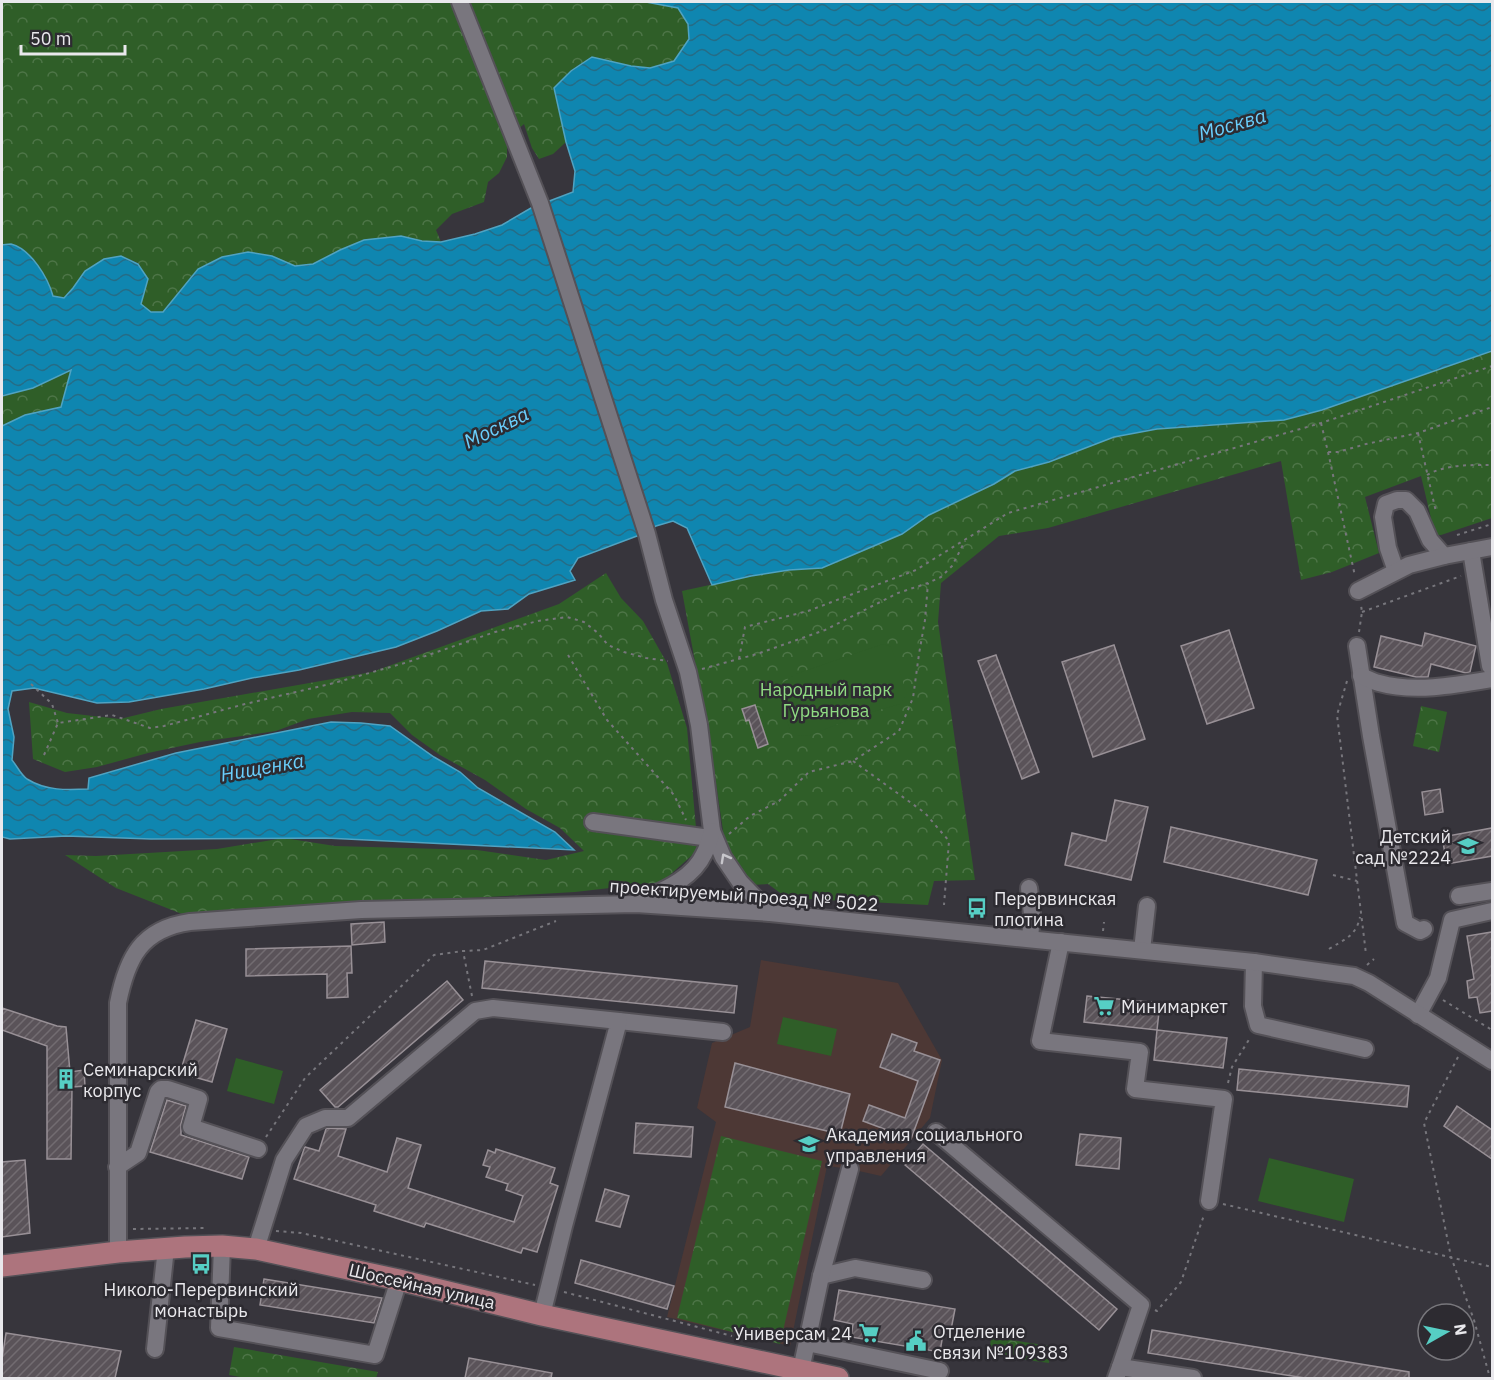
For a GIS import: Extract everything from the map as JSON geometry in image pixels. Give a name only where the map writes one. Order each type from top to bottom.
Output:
[{"type":"main road","name":"Шоссейная улица","points":[[2,1266],[118,1252],[222,1246],[259,1239],[399,1280],[542,1315],[838,1378]]},
{"type":"street","points":[[460,2],[540,203],[647,534],[664,600],[686,668],[699,725],[711,835],[740,882],[770,913]]},
{"type":"street","points":[[1396,571],[1388,548],[1383,517],[1386,504],[1397,500],[1406,500],[1417,511],[1430,540],[1444,556]]},
{"type":"street","points":[[1358,591],[1409,565],[1492,547]]},
{"type":"street","points":[[1354,678],[1413,688],[1459,685],[1492,673],[1471,551]]},
{"type":"street","points":[[1356,646],[1354,678],[1371,736],[1405,923],[1420,931],[1424,928]]},
{"type":"street","points":[[593,822],[711,835]]},
{"type":"street","points":[[636,904],[676,883],[693,870],[704,855],[711,835]]},
{"type":"street","points":[[1029,888],[1032,914],[1030,939]]},
{"type":"street","points":[[1459,896],[1492,891]]},
{"type":"street","name":"проектируемый проезд № 5022","points":[[118,1252],[118,1003],[123,977],[131,959],[151,936],[173,924],[361,910],[636,904],[770,913],[1142,950],[1353,976],[1369,983],[1492,1061]]},
{"type":"street","points":[[1142,950],[1147,906]]},
{"type":"street","points":[[1418,1015],[1438,978],[1452,920],[1492,911]]},
{"type":"street","points":[[1061,942],[1040,1041],[1140,1052],[1135,1089],[1224,1099],[1209,1201]]},
{"type":"street","points":[[1254,962],[1253,1006],[1258,1025],[1365,1049]]},
{"type":"street","points":[[259,1239],[284,1160],[306,1126],[325,1118],[348,1118],[475,1011],[493,1008],[723,1032]]},
{"type":"street","points":[[542,1315],[619,1021]]},
{"type":"street","points":[[117,1167],[138,1153],[158,1092],[161,1089],[199,1099],[191,1127],[258,1149]]},
{"type":"street","points":[[936,1132],[1141,1305],[1118,1373],[1193,1378]]},
{"type":"street","points":[[801,1370],[821,1276],[850,1169]]},
{"type":"street","points":[[222,1246],[219,1328],[375,1355],[399,1280]]},
{"type":"street","points":[[155,1349],[166,1248]]},
{"type":"street","points":[[821,1276],[855,1268],[923,1280]]},
{"type":"street","points":[[807,1343],[940,1371]]},
{"type":"path","points":[[739,659],[745,627],[808,611],[916,570],[1008,513],[1321,423],[1492,366]]},
{"type":"path","points":[[1328,452],[1338,452],[1418,433],[1492,407]]},
{"type":"path","points":[[1321,423],[1362,612],[1356,646]]},
{"type":"path","points":[[1418,433],[1436,515]]},
{"type":"path","points":[[1427,475],[1453,466],[1492,465]]},
{"type":"path","points":[[1457,535],[1492,524]]},
{"type":"path","points":[[58,723],[112,715],[150,728],[164,726],[408,662],[495,632],[538,621],[567,617],[584,622],[608,645],[624,652],[686,668],[739,659],[825,630],[898,593],[941,577],[952,567],[967,538]]},
{"type":"path","points":[[1362,612],[1474,571]]},
{"type":"path","points":[[568,655],[607,720],[711,835],[779,801],[809,772],[853,761],[899,731],[913,698],[925,620],[928,583]]},
{"type":"path","points":[[1354,678],[1337,715],[1366,954]]},
{"type":"path","points":[[31,684],[52,704],[58,723],[44,755]]},
{"type":"path","points":[[853,761],[925,813],[949,841],[944,905]]},
{"type":"path","points":[[1333,875],[1357,881]]},
{"type":"path","points":[[1329,949],[1348,938],[1358,928],[1361,914]]},
{"type":"path","points":[[258,1149],[305,1078],[434,955],[483,950],[556,921]]},
{"type":"path","points":[[462,951],[475,1011]]},
{"type":"path","points":[[1430,993],[1492,1030]]},
{"type":"path","points":[[1224,1099],[1232,1067],[1258,1025]]},
{"type":"path","points":[[1465,1044],[1424,1123],[1451,1257],[1474,1320],[1490,1378]]},
{"type":"path","points":[[1157,1311],[1181,1282],[1209,1201],[1492,1267]]},
{"type":"path","points":[[259,1239],[301,1233],[549,1288],[738,1338]]},
{"type":"shaded area","name":"Академия социального управления","points":[[761,960],[898,983],[942,1060],[930,1118],[881,1176],[827,1166],[790,1346],[667,1317],[716,1122],[697,1108],[712,1043],[750,1027]]},
{"type":"green space","points":[[2,2],[646,2],[678,8],[688,24],[689,39],[674,61],[650,68],[592,57],[571,71],[554,88],[566,142],[553,154],[539,159],[532,148],[524,124],[507,139],[507,157],[499,173],[488,182],[484,202],[452,214],[436,230],[441,242],[422,241],[401,236],[340,250],[313,264],[295,266],[272,256],[248,252],[222,257],[198,269],[163,312],[151,312],[141,304],[148,279],[138,263],[121,256],[85,271],[64,298],[53,296],[38,265],[25,252],[11,244],[2,245]]},
{"type":"green space","name":"Народный парк Гурьянова","points":[[1492,351],[1492,518],[1435,535],[1421,476],[1365,497],[1379,553],[1332,572],[1301,580],[1281,461],[1048,528],[999,536],[941,583],[938,622],[975,880],[934,881],[928,905],[787,898],[768,884],[753,885],[726,851],[711,749],[682,591],[751,576],[822,568],[902,534],[929,515],[994,484],[1015,471],[1049,462],[1114,437],[1157,429],[1284,420],[1322,410]]},
{"type":"green space","points":[[72,369],[61,407],[25,415],[2,426],[2,396],[33,388]]},
{"type":"green space","points":[[606,573],[621,598],[643,621],[667,663],[687,728],[698,850],[662,882],[575,892],[182,914],[116,888],[65,855],[96,856],[217,849],[284,838],[335,846],[477,850],[546,860],[584,851],[560,828],[526,809],[485,780],[440,755],[412,735],[390,713],[352,712],[308,719],[276,731],[200,742],[97,767],[65,772],[33,759],[29,702],[67,713],[120,719],[161,709],[372,672],[559,604]]},
{"type":"green space","points":[[883,644],[891,647],[907,694],[900,704],[858,716],[808,736],[797,735],[790,729],[778,695],[781,684],[796,674]]},
{"type":"green space","points":[[1421,706],[1447,712],[1439,752],[1413,746]]},
{"type":"green space","points":[[783,1017],[837,1029],[831,1056],[777,1044]]},
{"type":"green space","points":[[236,1058],[283,1071],[274,1104],[227,1091]]},
{"type":"green space","points":[[721,1136],[822,1161],[780,1344],[677,1318]]},
{"type":"green space","points":[[1269,1158],[1354,1179],[1344,1222],[1258,1201]]},
{"type":"green space","points":[[991,1337],[1050,1346],[1049,1363],[989,1355]]},
{"type":"green space","points":[[234,1347],[378,1372],[376,1378],[246,1378],[229,1375]]},
{"type":"water","points":[[646,2],[1492,2],[1492,351],[1322,410],[1284,420],[1157,429],[1114,437],[1049,462],[1015,471],[994,484],[929,515],[902,534],[822,568],[789,570],[712,585],[687,528],[673,521],[578,558],[570,571],[575,580],[529,594],[508,609],[481,611],[396,647],[299,670],[129,702],[97,703],[34,688],[12,691],[8,709],[14,737],[12,760],[25,777],[49,788],[88,789],[89,778],[176,753],[331,722],[390,726],[460,772],[478,788],[555,832],[574,850],[326,838],[151,839],[66,836],[10,839],[2,837],[2,426],[25,415],[61,407],[71,370],[33,388],[2,396],[2,245],[11,244],[25,252],[38,265],[53,296],[64,298],[85,271],[104,259],[121,256],[138,264],[148,279],[141,304],[151,312],[163,312],[198,269],[222,257],[248,252],[272,256],[295,266],[313,264],[364,240],[401,236],[422,241],[441,242],[502,225],[531,208],[573,192],[575,171],[554,88],[571,71],[592,57],[650,68],[674,61],[689,39],[688,24],[678,8]]},
{"type":"building","points":[[1229,630],[1254,708],[1207,724],[1181,646]]},
{"type":"building","points":[[1425,633],[1476,646],[1470,672],[1431,664],[1428,677],[1416,677],[1374,667],[1381,636],[1422,646]]},
{"type":"building","points":[[1114,645],[1145,739],[1093,757],[1062,662]]},
{"type":"building","points":[[996,655],[1039,772],[1022,779],[978,661]]},
{"type":"building","points":[[755,705],[768,744],[758,748],[749,720],[746,721],[742,709]]},
{"type":"building","points":[[1440,789],[1443,812],[1425,815],[1422,792]]},
{"type":"building","points":[[1115,800],[1148,807],[1131,880],[1065,865],[1072,833],[1106,841]]},
{"type":"building","points":[[1171,827],[1317,860],[1308,895],[1164,862]]},
{"type":"building","name":"Детский сад №2224","points":[[1492,828],[1492,856],[1447,864],[1442,837]]},
{"type":"building","points":[[384,922],[385,942],[352,945],[351,924]]},
{"type":"building","points":[[1492,932],[1492,1011],[1480,1013],[1477,997],[1469,998],[1467,981],[1474,979],[1467,936]]},
{"type":"building","points":[[351,946],[352,973],[347,973],[348,997],[327,998],[327,974],[246,976],[246,949]]},
{"type":"building","points":[[485,961],[737,986],[734,1013],[482,988]]},
{"type":"building","points":[[447,981],[463,1000],[338,1107],[335,1107],[320,1090]]},
{"type":"building","points":[[1087,996],[1160,1003],[1157,1030],[1084,1022]]},
{"type":"building","name":"Семинарский корпус","points":[[2,1008],[66,1027],[70,1072],[84,1070],[85,1086],[72,1087],[71,1159],[47,1159],[47,1046],[2,1030]]},
{"type":"building","points":[[196,1020],[227,1029],[212,1082],[180,1073]]},
{"type":"building","points":[[1157,1030],[1227,1038],[1223,1068],[1154,1060]]},
{"type":"building","points":[[892,1034],[917,1043],[914,1051],[940,1060],[911,1139],[863,1121],[869,1105],[905,1118],[918,1081],[880,1067]]},
{"type":"building","points":[[735,1063],[850,1094],[840,1134],[725,1107]]},
{"type":"building","points":[[1239,1069],[1409,1086],[1407,1107],[1237,1090]]},
{"type":"building","points":[[167,1100],[186,1106],[181,1124],[181,1135],[249,1157],[242,1179],[150,1152]]},
{"type":"building","points":[[1457,1106],[1492,1130],[1492,1159],[1444,1126]]},
{"type":"building","points":[[636,1123],[693,1127],[691,1157],[634,1153]]},
{"type":"building","points":[[327,1128],[346,1129],[338,1156],[387,1172],[397,1138],[421,1145],[408,1188],[514,1222],[523,1196],[506,1190],[508,1184],[486,1177],[490,1167],[483,1165],[488,1150],[495,1153],[496,1149],[555,1168],[550,1183],[558,1186],[537,1252],[523,1248],[521,1253],[426,1223],[424,1227],[374,1211],[376,1205],[294,1179],[305,1147],[319,1151]]},
{"type":"building","points":[[1080,1134],[1121,1138],[1119,1169],[1076,1165]]},
{"type":"building","points":[[923,1144],[1117,1309],[1099,1330],[905,1165]]},
{"type":"building","points":[[25,1160],[30,1233],[2,1237],[2,1162]]},
{"type":"building","points":[[605,1189],[629,1196],[620,1227],[596,1221]]},
{"type":"building","points":[[581,1260],[674,1286],[667,1309],[575,1283]]},
{"type":"building","points":[[264,1279],[382,1298],[374,1323],[260,1305]]},
{"type":"building","points":[[839,1290],[955,1309],[950,1335],[943,1334],[940,1352],[851,1337],[853,1324],[834,1320]]},
{"type":"building","points":[[1152,1330],[1409,1372],[1409,1378],[1305,1378],[1148,1353]]},
{"type":"building","points":[[6,1333],[121,1351],[115,1378],[2,1378]]},
{"type":"building","points":[[469,1358],[552,1373],[551,1378],[465,1378]]},
{"type":"place","name":"Детский сад №2224","points":[[1468,846]]},
{"type":"place","name":"Перервинская плотина","points":[[977,908]]},
{"type":"place","name":"Минимаркет","points":[[1104,1006]]},
{"type":"place","name":"Семинарский корпус","points":[[66,1079]]},
{"type":"place","name":"Академия социального управления","points":[[809,1144]]},
{"type":"place","name":"Николо-Перервинский монастырь","points":[[201,1264]]},
{"type":"place","name":"Универсам 24","points":[[869,1333]]},
{"type":"place","name":"Отделение связи №109383","points":[[916,1341]]},
{"type":"water label","name":"Москва","points":[[1232,124]]},
{"type":"water label","name":"Москва","points":[[496,427]]},
{"type":"water label","name":"Нищенка","points":[[262,767]]}]
